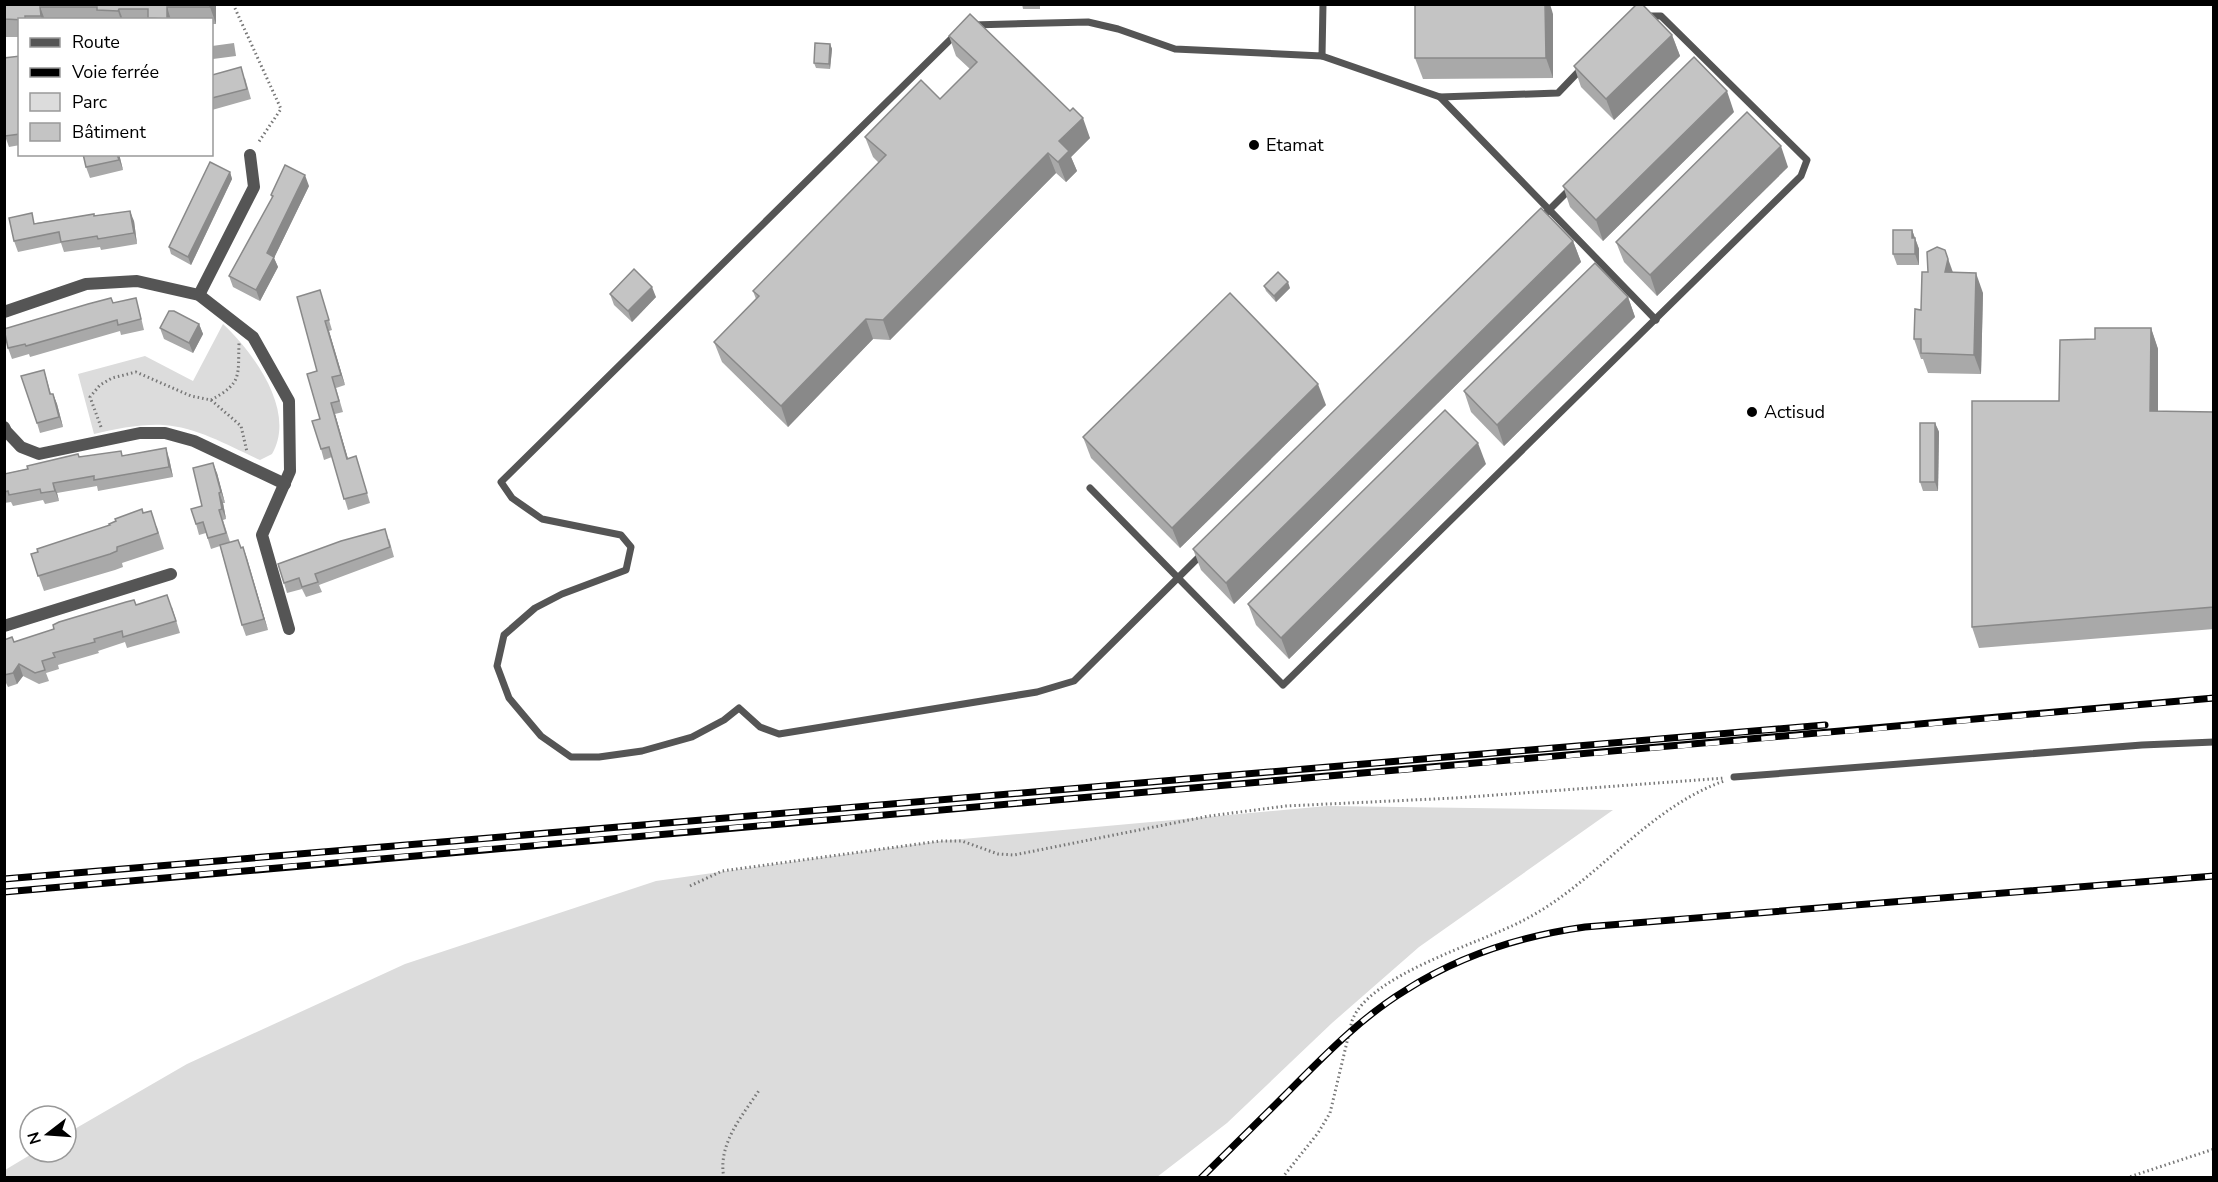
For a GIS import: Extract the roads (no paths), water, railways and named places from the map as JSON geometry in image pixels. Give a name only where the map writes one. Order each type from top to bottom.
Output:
[{"type":"street","points":[[199,295],[254,187],[250,155]]},
{"type":"street","points":[[4,312],[86,284],[137,281],[199,295],[254,337],[289,401],[290,471],[262,535],[289,629]]},
{"type":"street","points":[[4,427],[21,447],[39,454],[140,433],[165,433],[194,441],[285,484]]},
{"type":"street","points":[[4,626],[171,574]]},
{"type":"lane","points":[[1322,56],[1323,4]]},
{"type":"lane","points":[[1090,488],[1283,686],[1801,176],[1807,160],[1661,16],[1635,16]]},
{"type":"lane","points":[[1210,546],[1074,681],[1037,692],[779,734],[760,727],[739,708],[724,720],[692,737],[642,751],[599,757],[571,757],[541,736],[509,698],[497,666],[504,635],[535,608],[562,594],[626,570],[631,547],[621,535],[542,519],[512,498],[501,482],[965,25],[1088,22],[1118,29],[1175,49],[1322,56],[1440,97],[1558,93],[1588,62]]},
{"type":"lane","points":[[1694,66],[1702,58]]},
{"type":"lane","points":[[1440,97],[1656,320]]},
{"type":"lane","points":[[1533,226],[1575,184]]},
{"type":"lane","points":[[1734,777],[2142,745],[2214,742]]},
{"type":"railway","points":[[4,892],[2214,698]]},
{"type":"railway","points":[[4,879],[1825,725]]},
{"type":"railway","points":[[1201,1178],[1328,1052],[1373,1013],[1406,990],[1448,967],[1515,942],[1585,927],[2214,876]]},
{"type":"place","name":"Etamat","points":[[1254,145]]},
{"type":"place","name":"Actisud","points":[[1752,412]]}]
